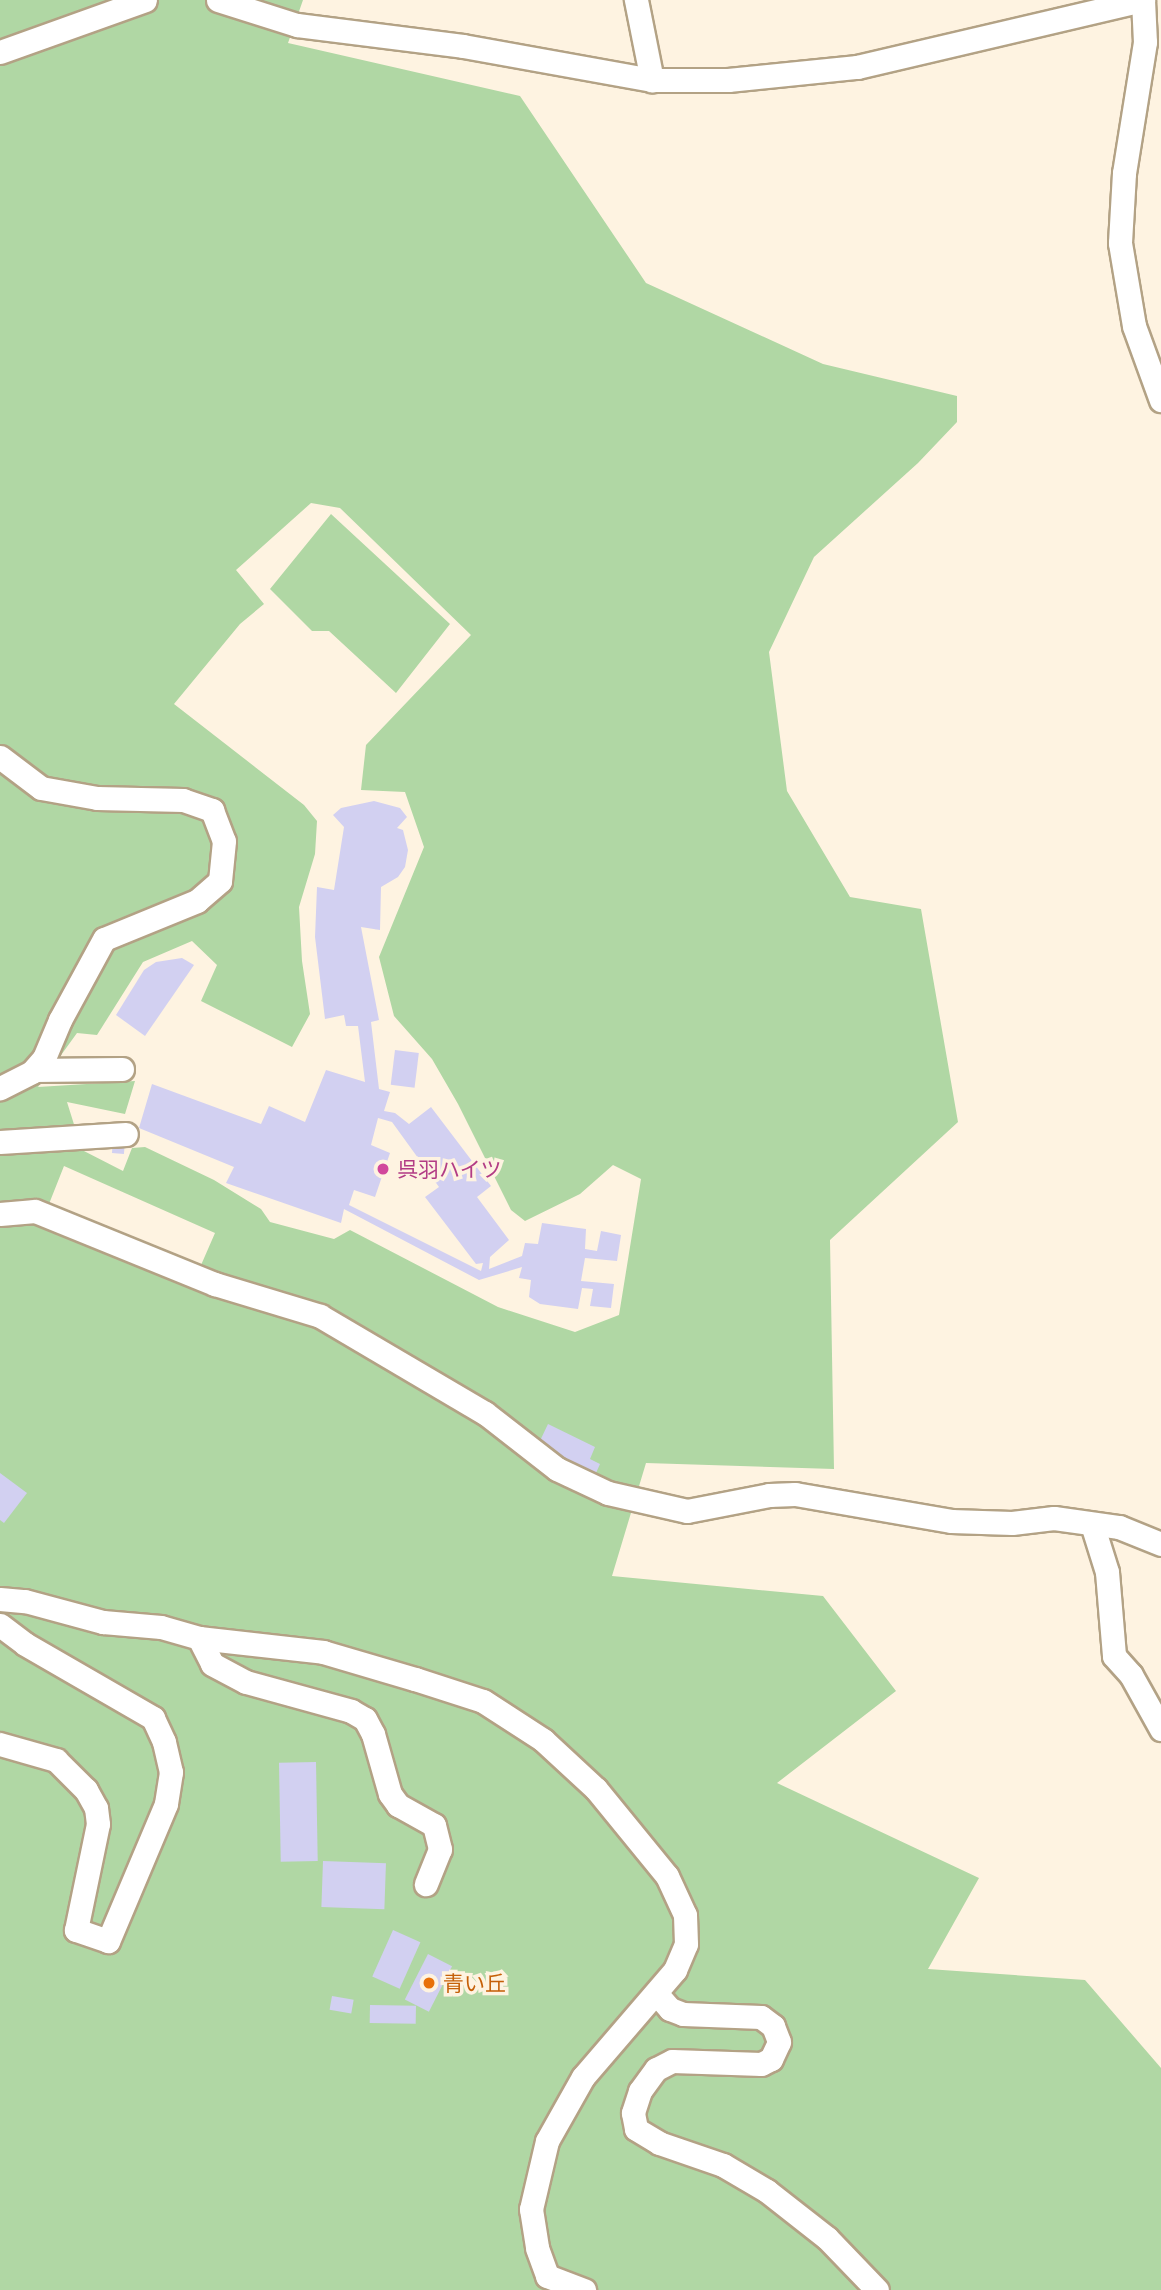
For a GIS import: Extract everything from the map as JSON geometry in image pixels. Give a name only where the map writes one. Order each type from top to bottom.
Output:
[{"type":"street","points":[[0,52],[145,0]]},
{"type":"street","points":[[218,0],[297,25],[463,46],[652,80],[728,80],[858,67],[1143,0],[1145,42],[1124,173],[1120,243],[1134,326],[1161,400]]},
{"type":"street","points":[[636,0],[652,80]]},
{"type":"street","points":[[0,757],[41,788],[97,798],[183,800],[212,810],[224,841],[220,881],[197,901],[104,939],[66,1008],[44,1058],[34,1070],[0,1088]]},
{"type":"street","points":[[34,1070],[122,1069]]},
{"type":"street","points":[[0,1142],[126,1134]]},
{"type":"street","points":[[0,1214],[35,1212],[215,1284],[320,1315],[485,1413],[557,1469],[608,1493],[687,1510],[769,1495],[795,1494],[951,1521],[1012,1523],[1054,1518],[1119,1527],[1161,1544]]},
{"type":"street","points":[[1092,1524],[1107,1572],[1114,1656],[1131,1675],[1161,1729]]},
{"type":"street","points":[[0,1599],[25,1601],[103,1622],[161,1627],[199,1638],[323,1652],[415,1679],[483,1701],[543,1740],[596,1789],[659,1865],[685,1915],[686,1944],[675,1970],[583,2077],[547,2141],[531,2209],[537,2248],[547,2276],[584,2290]]},
{"type":"street","points":[[0,1625],[25,1644],[153,1718],[164,1742],[171,1772],[166,1804],[108,1941],[76,1930],[98,1824],[91,1799],[86,1790],[56,1760],[0,1744]]},
{"type":"street","points":[[199,1638],[212,1664],[246,1682],[351,1711],[365,1719],[373,1734],[390,1794],[398,1805],[434,1825],[440,1849],[426,1884]]},
{"type":"street","points":[[656,1993],[670,2009],[683,2014],[761,2017],[773,2026],[779,2042],[771,2059],[761,2064],[673,2061],[656,2069],[640,2091],[632,2113],[636,2129],[659,2143],[723,2165],[767,2191],[827,2238],[877,2290]]},
{"type":"green space","points":[[0,0],[303,0],[288,43],[520,96],[646,283],[823,364],[957,396],[957,422],[918,463],[814,557],[769,652],[787,791],[850,897],[921,909],[958,1122],[830,1240],[834,1469],[646,1463],[612,1576],[823,1596],[896,1691],[777,1783],[979,1878],[928,1969],[1085,1980],[1161,2068],[1161,2290],[0,2290]],"holes":[[[311,503],[340,508],[471,635],[366,745],[361,790],[405,792],[424,847],[379,957],[394,1016],[432,1059],[458,1104],[511,1210],[525,1221],[580,1194],[613,1165],[641,1179],[619,1315],[575,1332],[498,1307],[350,1230],[334,1239],[270,1222],[261,1209],[214,1180],[145,1147],[132,1148],[123,1171],[82,1150],[67,1102],[125,1114],[135,1081],[38,1087],[77,1033],[97,1035],[143,962],[192,941],[217,965],[201,1001],[292,1047],[310,1014],[302,961],[299,907],[315,854],[317,821],[304,805],[174,704],[240,624],[264,604],[236,570]],[[64,1166],[215,1233],[198,1272],[47,1209]]]},
{"type":"green space","points":[[331,514],[450,624],[396,693],[329,631],[312,631],[270,589]]},
{"type":"building","points":[[374,801],[400,808],[407,817],[397,828],[403,830],[408,850],[405,867],[398,877],[381,887],[380,930],[361,927],[379,1020],[371,1022],[379,1089],[390,1092],[384,1111],[395,1113],[409,1124],[431,1107],[491,1186],[477,1197],[509,1240],[490,1257],[489,1269],[522,1256],[525,1243],[538,1244],[542,1223],[586,1229],[585,1249],[597,1251],[601,1231],[621,1235],[617,1261],[585,1258],[581,1281],[614,1284],[611,1308],[590,1306],[593,1289],[582,1288],[578,1309],[540,1304],[529,1297],[531,1280],[519,1278],[522,1267],[479,1280],[344,1209],[341,1223],[226,1183],[234,1167],[139,1128],[152,1084],[261,1124],[269,1106],[305,1122],[326,1070],[365,1082],[358,1026],[346,1026],[344,1015],[325,1019],[315,937],[317,887],[334,890],[344,827],[333,815],[341,808]],"holes":[[[378,1118],[392,1122],[439,1187],[425,1197],[476,1264],[483,1263],[481,1271],[349,1205],[354,1190],[375,1197],[390,1153],[371,1145]]]},
{"type":"building","points":[[182,958],[194,965],[145,1036],[116,1015],[144,970],[156,962]]},
{"type":"building","points":[[395,1050],[419,1053],[415,1088],[391,1085]]},
{"type":"building","points":[[113,1141],[125,1142],[124,1154],[112,1153]]},
{"type":"building","points":[[548,1424],[595,1447],[590,1459],[600,1464],[596,1473],[538,1445]]},
{"type":"building","points":[[0,1473],[27,1493],[4,1523],[0,1520]]},
{"type":"building","points":[[316,1762],[318,1861],[281,1862],[279,1763]]},
{"type":"building","points":[[323,1861],[386,1863],[384,1909],[321,1907]]},
{"type":"building","points":[[393,1930],[420,1942],[400,1989],[372,1977]]},
{"type":"building","name":"青い丘","points":[[428,1954],[452,1966],[429,2012],[405,1999]]},
{"type":"building","points":[[332,1996],[354,2000],[351,2014],[330,2010]]},
{"type":"building","points":[[370,2005],[416,2006],[416,2024],[370,2023]]},
{"type":"place","name":"呉羽ハイツ","points":[[383,1169]]},
{"type":"place","name":"青い丘","points":[[429,1983]]}]
